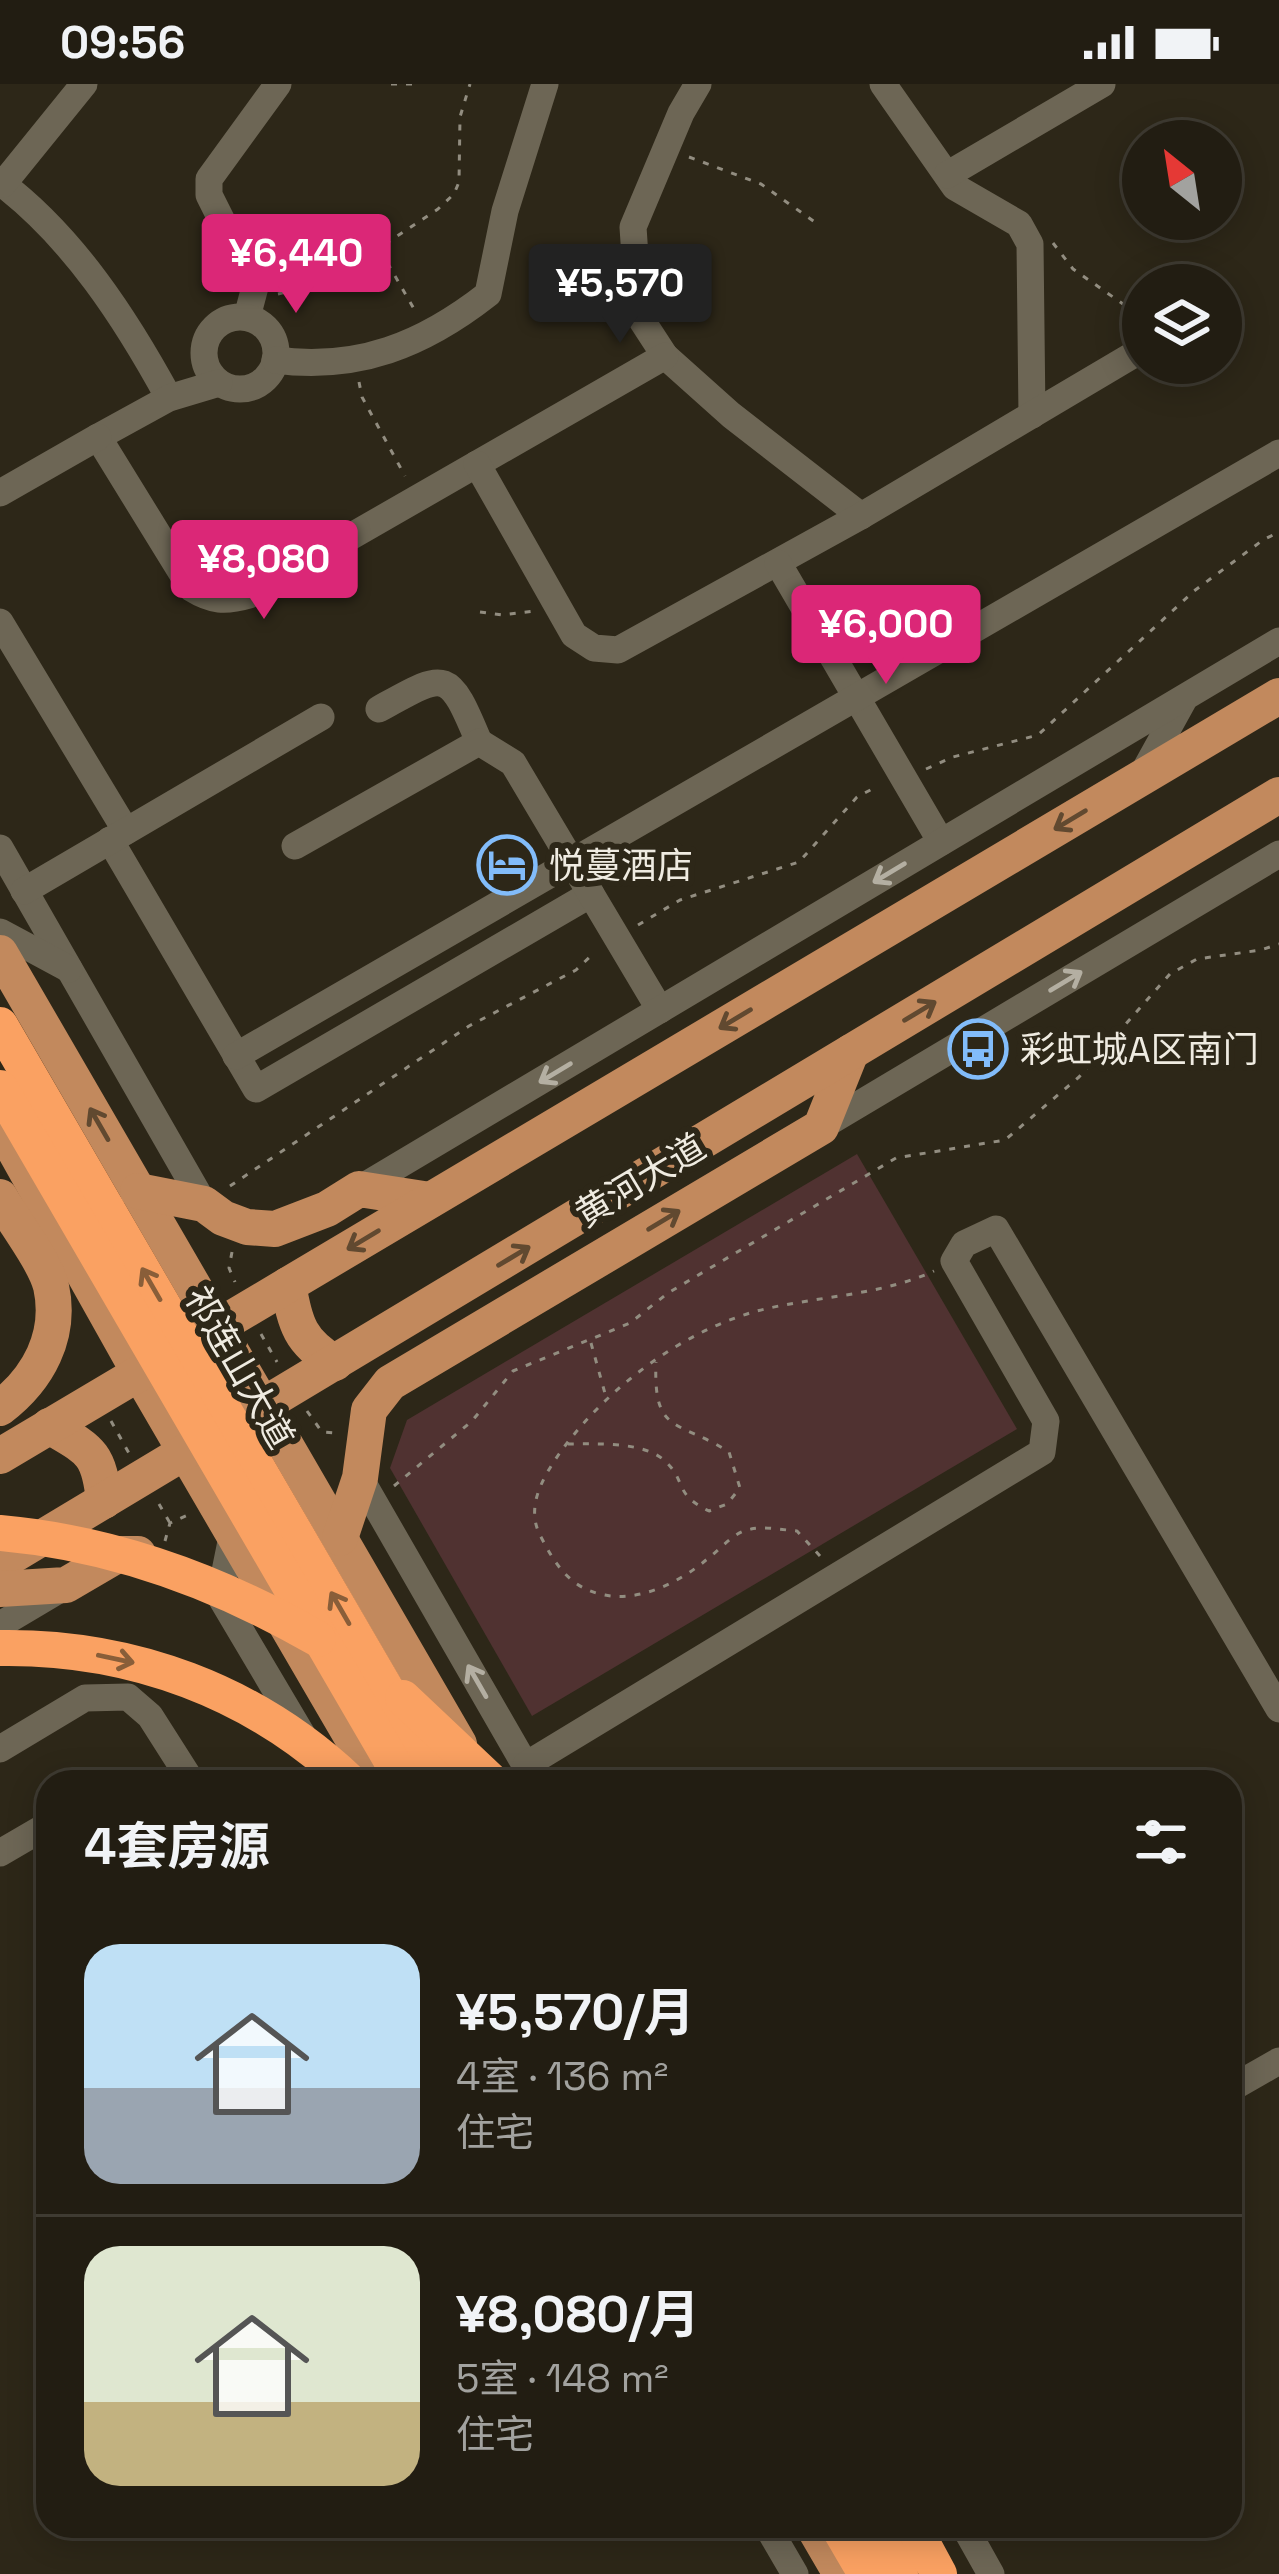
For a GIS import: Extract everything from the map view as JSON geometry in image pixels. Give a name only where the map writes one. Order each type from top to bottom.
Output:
[{"type":"highway","points":[[0,1025],[433,1770]]},
{"type":"highway","points":[[0,1088],[397,1770]]},
{"type":"highway","points":[[0,1533],[128,1557],[206,1583],[265,1610],[395,1691],[479,1770]]},
{"type":"highway","points":[[0,1648],[115,1658],[187,1678],[288,1731],[320,1770]]},
{"type":"highway","points":[[845,2538],[866,2574]]},
{"type":"highway","points":[[879,2538],[900,2574]]},
{"type":"highway","points":[[919,2538],[939,2574]]},
{"type":"main road","points":[[3,1452],[1279,696]]},
{"type":"main road","name":"黄河大道","points":[[0,1563],[1279,795]]},
{"type":"main road","name":"祁连山大道","points":[[0,953],[474,1770]]},
{"type":"main road","points":[[340,1538],[368,1490],[369,1410],[390,1383],[821,1126],[851,1052]]},
{"type":"main road","points":[[0,1124],[372,1770]]},
{"type":"main road","points":[[138,1191],[204,1204],[247,1227],[275,1229],[327,1209],[359,1189],[430,1200]]},
{"type":"main road","points":[[0,1197],[50,1282],[54,1318],[47,1352],[29,1383],[0,1408]]},
{"type":"main road","points":[[288,1285],[296,1324],[310,1348],[335,1364]]},
{"type":"main road","points":[[414,1316],[491,1324]]},
{"type":"main road","points":[[49,1426],[91,1450],[101,1468],[104,1502]]},
{"type":"main road","points":[[0,1589],[66,1586],[119,1554],[176,1554],[220,1597]]},
{"type":"main road","points":[[820,2538],[841,2574]]},
{"type":"street","points":[[84,84],[2,183],[78,259],[136,338],[170,398]]},
{"type":"street","points":[[250,307],[270,333],[275,360],[260,383],[232,389],[219,383],[204,360],[210,333],[250,307],[256,287],[209,195],[209,179],[278,84]]},
{"type":"street","points":[[275,360],[316,365],[398,350],[457,319],[488,294],[505,211],[545,84]]},
{"type":"street","points":[[698,84],[633,227],[639,316],[665,356],[731,415],[861,516]]},
{"type":"street","points":[[883,84],[956,187],[1019,224],[1030,244],[1032,415]]},
{"type":"street","points":[[947,175],[1102,84]]},
{"type":"street","points":[[98,437],[191,588],[209,599],[230,601],[248,595],[665,356]]},
{"type":"street","points":[[477,464],[574,635],[593,648],[618,650],[861,516],[1122,361]]},
{"type":"street","points":[[0,493],[170,398],[219,383]]},
{"type":"street","points":[[236,1056],[1279,453]]},
{"type":"street","points":[[778,562],[940,842]]},
{"type":"street","points":[[0,622],[256,1089],[591,893]]},
{"type":"street","points":[[359,1189],[1279,641]]},
{"type":"street","points":[[379,709],[430,681],[452,686],[479,742],[513,763],[660,1010]]},
{"type":"street","points":[[1140,778],[1185,697]]},
{"type":"street","points":[[24,891],[321,717]]},
{"type":"street","points":[[295,846],[479,742]]},
{"type":"street","points":[[0,848],[204,1204]]},
{"type":"street","points":[[821,1126],[1279,854]]},
{"type":"street","points":[[0,932],[69,969]]},
{"type":"street","points":[[535,1770],[834,1578],[1042,1452],[1046,1421],[954,1262],[964,1244],[996,1229],[1279,1709]]},
{"type":"street","points":[[368,1490],[528,1770]]},
{"type":"street","points":[[232,1532],[220,1597],[322,1770]]},
{"type":"street","points":[[0,1625],[66,1586]]},
{"type":"street","points":[[0,1749],[85,1699],[128,1697],[150,1716],[184,1770]]},
{"type":"street","points":[[0,1853],[36,1832]]},
{"type":"street","points":[[1242,2082],[1279,2061]]},
{"type":"street","points":[[774,2538],[795,2574]]},
{"type":"street","points":[[971,2538],[991,2574]]},
{"type":"path","points":[[391,84],[419,84]]},
{"type":"path","points":[[250,307],[326,283],[454,194],[459,182],[460,117],[470,84]]},
{"type":"path","points":[[665,149],[761,184],[819,225]]},
{"type":"path","points":[[1019,224],[1042,228],[1073,269],[1122,303]]},
{"type":"path","points":[[379,248],[428,334]]},
{"type":"path","points":[[354,358],[362,397],[416,499]]},
{"type":"path","points":[[204,1204],[450,1039],[575,970],[680,900],[799,862],[857,797],[953,757],[1038,735],[1194,591],[1279,532]]},
{"type":"path","points":[[480,612],[502,615],[527,609],[565,619]]},
{"type":"path","points":[[368,1490],[472,1421],[513,1371],[630,1323],[668,1293],[896,1158],[1005,1140],[1079,1077],[1170,974],[1196,959],[1279,944]]},
{"type":"path","points":[[834,1578],[809,1541],[796,1531],[750,1528],[704,1563],[658,1589],[630,1597],[604,1595],[568,1581],[533,1523],[539,1483],[607,1399],[689,1338],[761,1310],[908,1283],[954,1262]]},
{"type":"path","points":[[590,1340],[607,1399]]},
{"type":"path","points":[[566,1444],[619,1444],[657,1457],[666,1462],[687,1501],[709,1511],[727,1504],[740,1488],[729,1452],[706,1436],[668,1423],[660,1410],[656,1362]]},
{"type":"path","points":[[97,1397],[170,1523]]},
{"type":"shaded area","points":[[857,1154],[1017,1429],[532,1716],[390,1468],[407,1420]]},
{"type":"place","name":"悦蔓酒店","points":[[507,865]]},
{"type":"place","name":"彩虹城A区南门","points":[[978,1049]]}]
